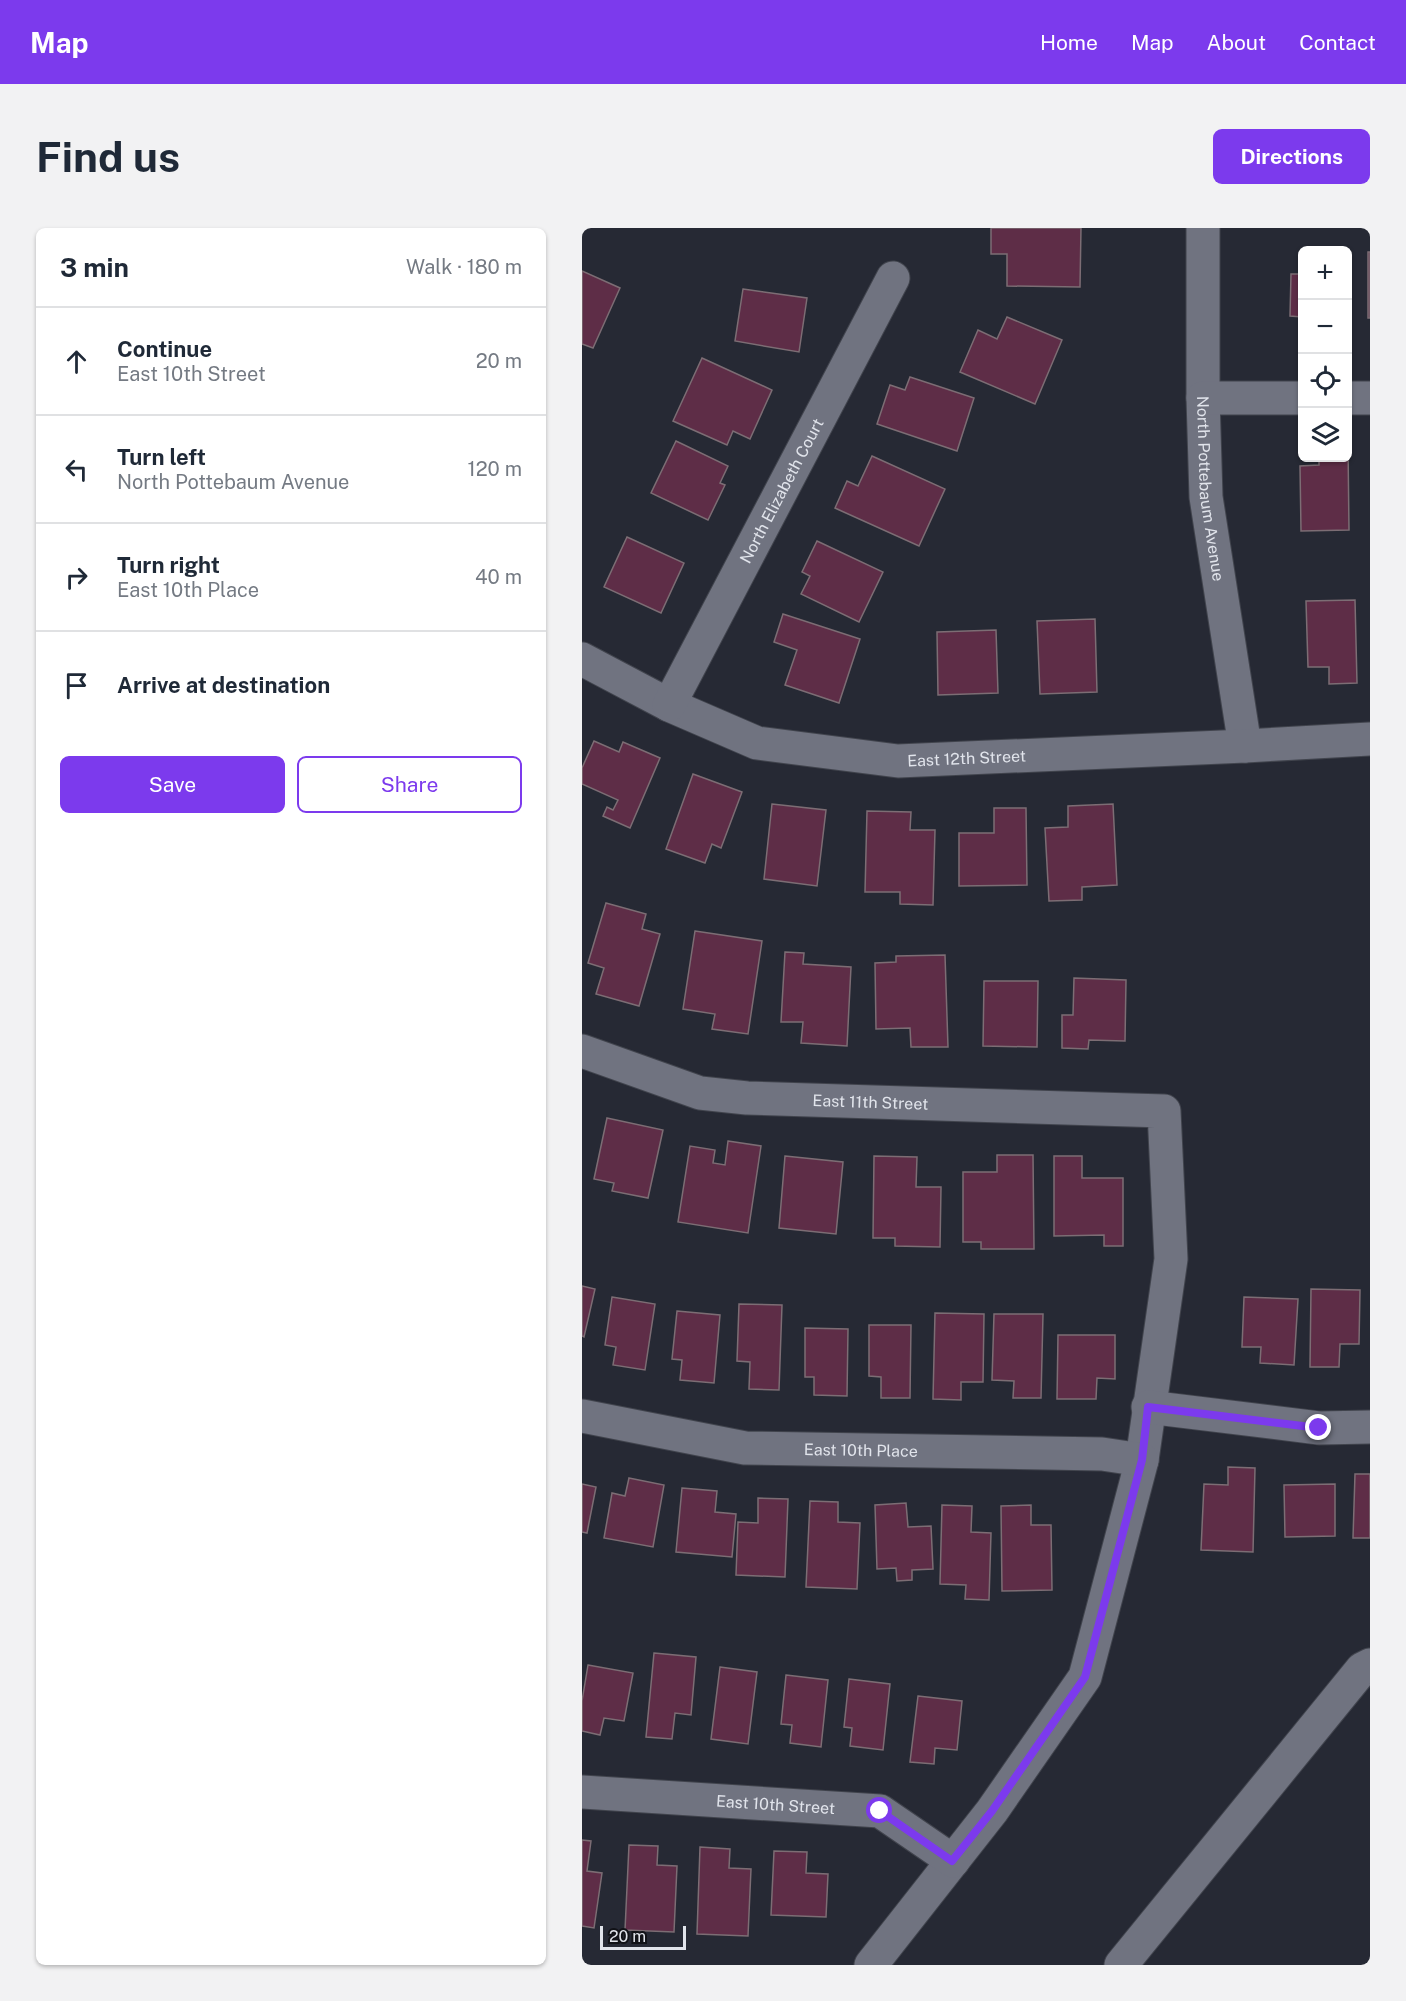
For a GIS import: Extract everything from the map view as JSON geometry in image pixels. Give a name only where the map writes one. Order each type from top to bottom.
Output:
[{"type":"street","name":"North Pottebaum Avenue","points":[[1203,228],[1203,398],[1206,497],[1245,746]]},
{"type":"street","name":"North Elizabeth Court","points":[[669,705],[893,278]]},
{"type":"street","points":[[1203,398],[1298,398]]},
{"type":"street","points":[[1352,398],[1370,398]]},
{"type":"street","name":"East 12th Street","points":[[582,659],[669,705],[757,743],[898,761],[1370,739]]},
{"type":"street","name":"East 11th Street","points":[[582,1051],[700,1093],[747,1098],[1164,1111],[1171,1259],[1148,1407]]},
{"type":"street","points":[[871,1965],[992,1811],[1085,1677],[1142,1460],[1148,1407],[1319,1428],[1370,1427]]},
{"type":"street","name":"East 10th Place","points":[[582,1416],[745,1448],[1102,1454],[1142,1460]]},
{"type":"street","points":[[1121,1965],[1362,1669],[1370,1665]]},
{"type":"street","name":"East 10th Street","points":[[582,1792],[880,1811],[952,1861]]},
{"type":"building","points":[[991,228],[1081,228],[1080,287],[1007,286],[1007,254],[991,254]]},
{"type":"building","points":[[1368,252],[1370,252],[1370,318],[1368,318]]},
{"type":"building","points":[[582,271],[620,288],[593,348],[582,344]]},
{"type":"building","points":[[1291,274],[1298,274],[1298,317],[1290,316]]},
{"type":"building","points":[[743,289],[807,298],[799,352],[735,341]]},
{"type":"building","points":[[1007,317],[1062,340],[1035,404],[960,372],[978,330],[997,339]]},
{"type":"building","points":[[702,358],[772,390],[750,439],[733,431],[727,445],[673,421]]},
{"type":"building","points":[[910,377],[974,398],[957,451],[877,424],[890,385],[905,390]]},
{"type":"building","points":[[676,441],[728,466],[720,483],[725,485],[708,520],[651,493]]},
{"type":"building","points":[[872,456],[945,489],[919,546],[835,508],[847,481],[858,486]]},
{"type":"building","points":[[1319,462],[1348,462],[1349,530],[1301,531],[1300,466],[1319,465]]},
{"type":"building","points":[[627,537],[684,563],[661,613],[604,587]]},
{"type":"building","points":[[817,541],[883,572],[859,622],[801,594],[810,576],[802,572]]},
{"type":"building","points":[[1355,600],[1357,683],[1329,684],[1329,667],[1308,667],[1306,601]]},
{"type":"building","points":[[783,614],[860,639],[839,703],[785,685],[797,650],[774,642]]},
{"type":"building","points":[[1095,619],[1097,692],[1040,694],[1037,621]]},
{"type":"building","points":[[996,630],[998,693],[938,695],[937,632]]},
{"type":"building","points":[[594,741],[619,752],[623,742],[660,758],[630,828],[603,816],[607,807],[613,810],[618,800],[582,784],[582,768]]},
{"type":"building","points":[[693,774],[742,792],[721,848],[712,844],[705,863],[666,849]]},
{"type":"building","points":[[772,804],[826,810],[817,886],[764,879]]},
{"type":"building","points":[[1113,804],[1117,885],[1082,887],[1082,900],[1049,901],[1045,828],[1068,827],[1068,806]]},
{"type":"building","points":[[994,808],[1026,808],[1027,885],[959,886],[959,833],[994,833]]},
{"type":"building","points":[[867,811],[911,812],[910,830],[935,830],[933,905],[900,904],[900,892],[865,892]]},
{"type":"building","points":[[606,903],[646,914],[642,929],[660,934],[639,1006],[596,994],[604,968],[588,963]]},
{"type":"building","points":[[695,931],[762,941],[748,1034],[712,1029],[715,1014],[683,1009]]},
{"type":"building","points":[[785,952],[804,953],[803,964],[851,967],[847,1046],[801,1043],[803,1022],[781,1022]]},
{"type":"building","points":[[945,955],[948,1047],[911,1047],[910,1028],[876,1029],[875,963],[896,962],[896,956]]},
{"type":"building","points":[[1074,978],[1126,980],[1125,1041],[1089,1040],[1088,1049],[1062,1048],[1062,1015],[1073,1015]]},
{"type":"building","points":[[984,981],[1038,981],[1037,1047],[983,1046]]},
{"type":"building","points":[[607,1118],[663,1130],[648,1198],[612,1191],[614,1183],[594,1179]]},
{"type":"building","points":[[728,1141],[761,1146],[748,1233],[678,1222],[690,1146],[715,1150],[713,1163],[725,1165]]},
{"type":"building","points":[[997,1155],[1033,1155],[1034,1249],[981,1249],[981,1242],[963,1242],[963,1172],[997,1172]]},
{"type":"building","points":[[785,1156],[843,1162],[836,1234],[779,1228]]},
{"type":"building","points":[[874,1156],[917,1157],[916,1187],[941,1187],[940,1247],[895,1246],[895,1238],[873,1238]]},
{"type":"building","points":[[1054,1156],[1082,1156],[1082,1178],[1123,1178],[1123,1246],[1104,1246],[1104,1235],[1054,1236]]},
{"type":"building","points":[[582,1286],[595,1289],[584,1337],[582,1336]]},
{"type":"building","points":[[1311,1289],[1360,1290],[1359,1344],[1340,1344],[1339,1367],[1310,1367]]},
{"type":"building","points":[[612,1297],[655,1304],[645,1370],[613,1365],[616,1347],[605,1345]]},
{"type":"building","points":[[1244,1297],[1298,1299],[1294,1365],[1260,1363],[1261,1347],[1242,1347]]},
{"type":"building","points":[[739,1304],[782,1305],[779,1390],[749,1389],[750,1362],[737,1361]]},
{"type":"building","points":[[677,1311],[720,1315],[714,1383],[680,1380],[682,1360],[672,1359]]},
{"type":"building","points":[[935,1313],[984,1314],[983,1382],[961,1382],[961,1400],[933,1399]]},
{"type":"building","points":[[994,1314],[1043,1314],[1041,1398],[1013,1398],[1014,1381],[992,1380]]},
{"type":"building","points":[[869,1325],[911,1325],[910,1398],[881,1398],[881,1377],[869,1376]]},
{"type":"building","points":[[805,1328],[848,1329],[847,1396],[814,1395],[814,1377],[805,1377]]},
{"type":"building","points":[[1058,1335],[1115,1335],[1115,1379],[1097,1378],[1096,1399],[1057,1399]]},
{"type":"building","points":[[1228,1467],[1255,1468],[1253,1552],[1201,1550],[1204,1484],[1228,1485]]},
{"type":"building","points":[[1355,1474],[1370,1474],[1370,1538],[1353,1538]]},
{"type":"building","points":[[629,1478],[664,1485],[653,1547],[604,1538],[612,1493],[625,1496]]},
{"type":"building","points":[[582,1484],[596,1487],[587,1533],[582,1532]]},
{"type":"building","points":[[1335,1484],[1335,1536],[1285,1537],[1284,1485]]},
{"type":"building","points":[[682,1488],[717,1491],[715,1512],[736,1514],[732,1557],[676,1552]]},
{"type":"building","points":[[758,1498],[788,1499],[785,1577],[736,1575],[738,1522],[758,1523]]},
{"type":"building","points":[[810,1501],[838,1502],[838,1522],[860,1523],[857,1589],[806,1587]]},
{"type":"building","points":[[906,1503],[908,1527],[931,1526],[933,1569],[912,1570],[912,1580],[897,1581],[896,1568],[877,1569],[875,1505]]},
{"type":"building","points":[[942,1505],[972,1506],[971,1532],[991,1533],[989,1600],[965,1599],[966,1585],[940,1584]]},
{"type":"building","points":[[1031,1505],[1031,1525],[1051,1525],[1052,1590],[1002,1591],[1001,1506]]},
{"type":"building","points":[[654,1653],[696,1657],[691,1715],[675,1713],[672,1739],[646,1737]]},
{"type":"building","points":[[588,1665],[633,1673],[624,1721],[604,1718],[600,1735],[582,1731],[582,1701]]},
{"type":"building","points":[[720,1667],[757,1672],[748,1744],[711,1739]]},
{"type":"building","points":[[786,1675],[828,1680],[821,1747],[790,1743],[792,1725],[781,1724]]},
{"type":"building","points":[[849,1679],[890,1684],[883,1750],[850,1746],[852,1728],[844,1727]]},
{"type":"building","points":[[918,1696],[962,1701],[957,1750],[935,1748],[934,1764],[910,1762]]},
{"type":"building","points":[[582,1840],[591,1841],[587,1871],[602,1873],[594,1928],[582,1926]]},
{"type":"building","points":[[629,1845],[658,1846],[657,1865],[677,1866],[674,1932],[625,1930]]},
{"type":"building","points":[[700,1847],[730,1849],[729,1868],[751,1869],[748,1936],[697,1934]]},
{"type":"building","points":[[774,1851],[807,1852],[806,1873],[828,1874],[826,1917],[771,1915]]},
{"type":"route","points":[[880,1811],[952,1861],[992,1811],[1085,1677],[1142,1460],[1148,1407],[1319,1428]]}]
